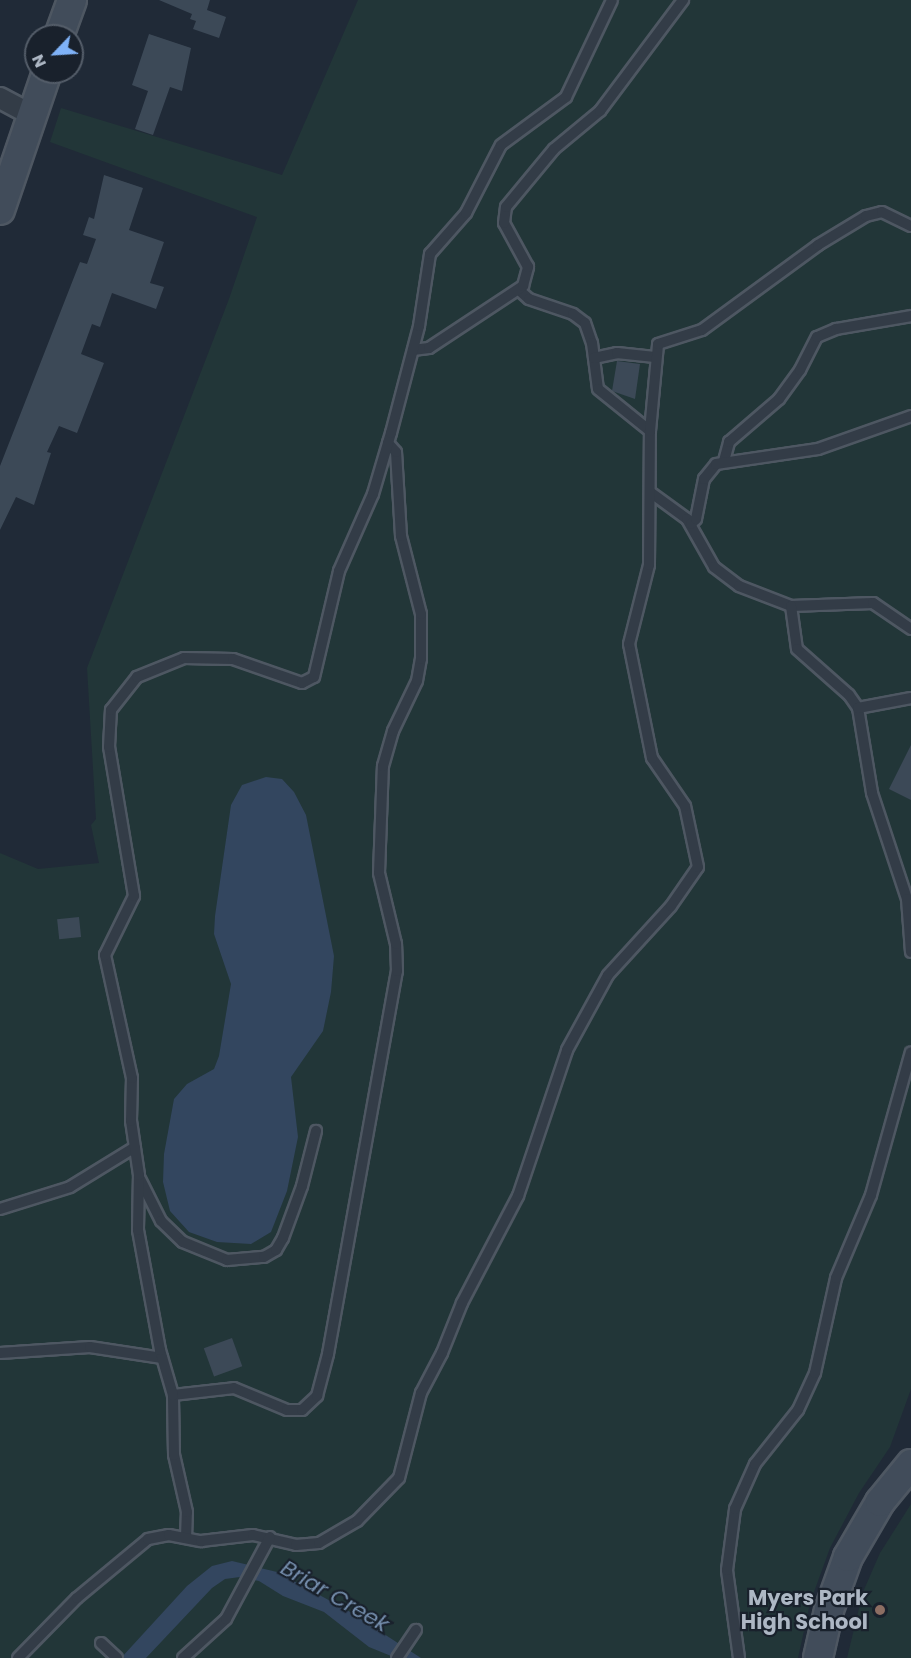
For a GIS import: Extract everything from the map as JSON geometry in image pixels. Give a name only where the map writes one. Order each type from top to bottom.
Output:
[{"type":"street","points":[[63,24],[72,0]]},
{"type":"street","points":[[0,210],[43,84]]},
{"type":"street","points":[[0,98],[32,115]]},
{"type":"street","points":[[818,1658],[829,1610],[848,1557],[880,1502],[911,1464]]},
{"type":"lane","points":[[186,1538],[187,1512],[174,1455],[173,1395],[162,1359],[138,1230],[139,1179],[132,1078],[105,955],[134,896],[109,747],[111,710],[143,674],[192,657],[233,659],[298,682],[312,679],[318,670],[339,571],[373,494],[388,443],[413,350],[430,254],[466,213],[501,145],[566,97],[612,0]]},
{"type":"lane","points":[[413,350],[429,348],[519,290],[525,283],[528,267],[504,223],[506,207],[554,149],[600,111],[683,0]]},
{"type":"lane","points":[[18,1658],[77,1598],[143,1542],[158,1535],[186,1538],[270,1537],[301,1545],[331,1538],[375,1506],[399,1478],[421,1393],[442,1353],[462,1303],[518,1196],[567,1050],[608,975],[671,906],[696,872],[698,859],[685,806],[652,758],[629,644],[650,565],[650,431],[655,357],[660,341],[702,330],[818,245],[866,216],[882,212],[911,226]]},
{"type":"lane","points":[[519,290],[529,299],[582,321],[589,332],[598,389],[650,431]]},
{"type":"lane","points":[[724,461],[729,442],[778,399],[800,370],[817,337],[837,329],[911,316]]},
{"type":"lane","points":[[594,358],[617,353],[655,357]]},
{"type":"lane","points":[[691,524],[696,519],[707,472],[724,461],[811,451],[911,417]]},
{"type":"lane","points":[[173,1395],[234,1388],[287,1410],[302,1410],[315,1400],[326,1363],[397,971],[396,944],[380,873],[383,766],[393,731],[417,681],[422,648],[421,614],[401,536],[396,452],[388,443]]},
{"type":"lane","points":[[650,492],[691,524],[710,561],[724,577],[791,606],[873,603],[911,629]]},
{"type":"lane","points":[[791,606],[797,649],[849,695],[858,708],[872,793],[907,899],[911,952]]},
{"type":"lane","points":[[858,708],[911,698]]},
{"type":"lane","points":[[739,1658],[726,1570],[735,1509],[755,1464],[798,1410],[815,1373],[836,1278],[871,1195],[911,1052]]},
{"type":"lane","points":[[139,1179],[156,1214],[183,1242],[227,1260],[264,1257],[276,1250],[283,1238],[302,1186],[316,1131]]},
{"type":"lane","points":[[0,1209],[70,1187],[135,1147]]},
{"type":"lane","points":[[0,1353],[90,1347],[162,1359]]},
{"type":"lane","points":[[183,1658],[224,1622],[270,1537]]},
{"type":"lane","points":[[397,1658],[416,1630]]},
{"type":"lane","points":[[102,1643],[117,1658]]},
{"type":"green space","points":[[358,0],[911,0],[911,1389],[890,1447],[859,1493],[830,1548],[810,1603],[798,1658],[0,1658],[0,853],[38,869],[99,863],[91,825],[96,819],[87,668],[229,299],[257,217],[50,142],[61,108],[282,175]]},
{"type":"green space","name":"Myers Park High School","points":[[911,1504],[911,1658],[847,1658],[863,1592],[880,1553]]},
{"type":"water","points":[[266,777],[282,779],[294,792],[306,815],[334,956],[331,992],[323,1031],[291,1077],[298,1137],[287,1191],[271,1232],[251,1244],[217,1242],[189,1232],[170,1211],[163,1182],[164,1154],[174,1099],[187,1084],[214,1069],[219,1056],[231,984],[214,934],[231,805],[242,785]]},
{"type":"water","points":[[232,1561],[277,1572],[347,1610],[421,1658],[396,1658],[369,1647],[324,1612],[283,1596],[259,1581],[240,1577],[225,1579],[212,1588],[146,1658],[121,1658],[187,1586],[212,1566]]},
{"type":"building","points":[[159,0],[210,0],[207,10],[226,17],[219,38],[193,29],[196,21],[190,19],[192,14]]},
{"type":"building","points":[[149,34],[191,48],[182,91],[170,87],[153,135],[135,129],[148,91],[132,85]]},
{"type":"building","points":[[104,175],[143,188],[129,230],[164,242],[150,283],[164,287],[156,309],[112,293],[100,327],[92,324],[81,354],[104,363],[77,433],[59,426],[47,452],[51,453],[34,505],[16,497],[0,530],[0,466],[80,262],[87,264],[96,239],[83,235],[89,217],[94,219]]},
{"type":"building","points":[[617,361],[640,364],[635,399],[612,391]]},
{"type":"building","points":[[911,745],[911,800],[889,789]]},
{"type":"building","points":[[79,917],[81,937],[59,939],[57,919]]},
{"type":"building","points":[[232,1338],[242,1366],[214,1376],[204,1348]]},
{"type":"place","name":"Myers Park High School","points":[[880,1610]]},
{"type":"water label","name":"Briar Creek","points":[[335,1596]]}]
